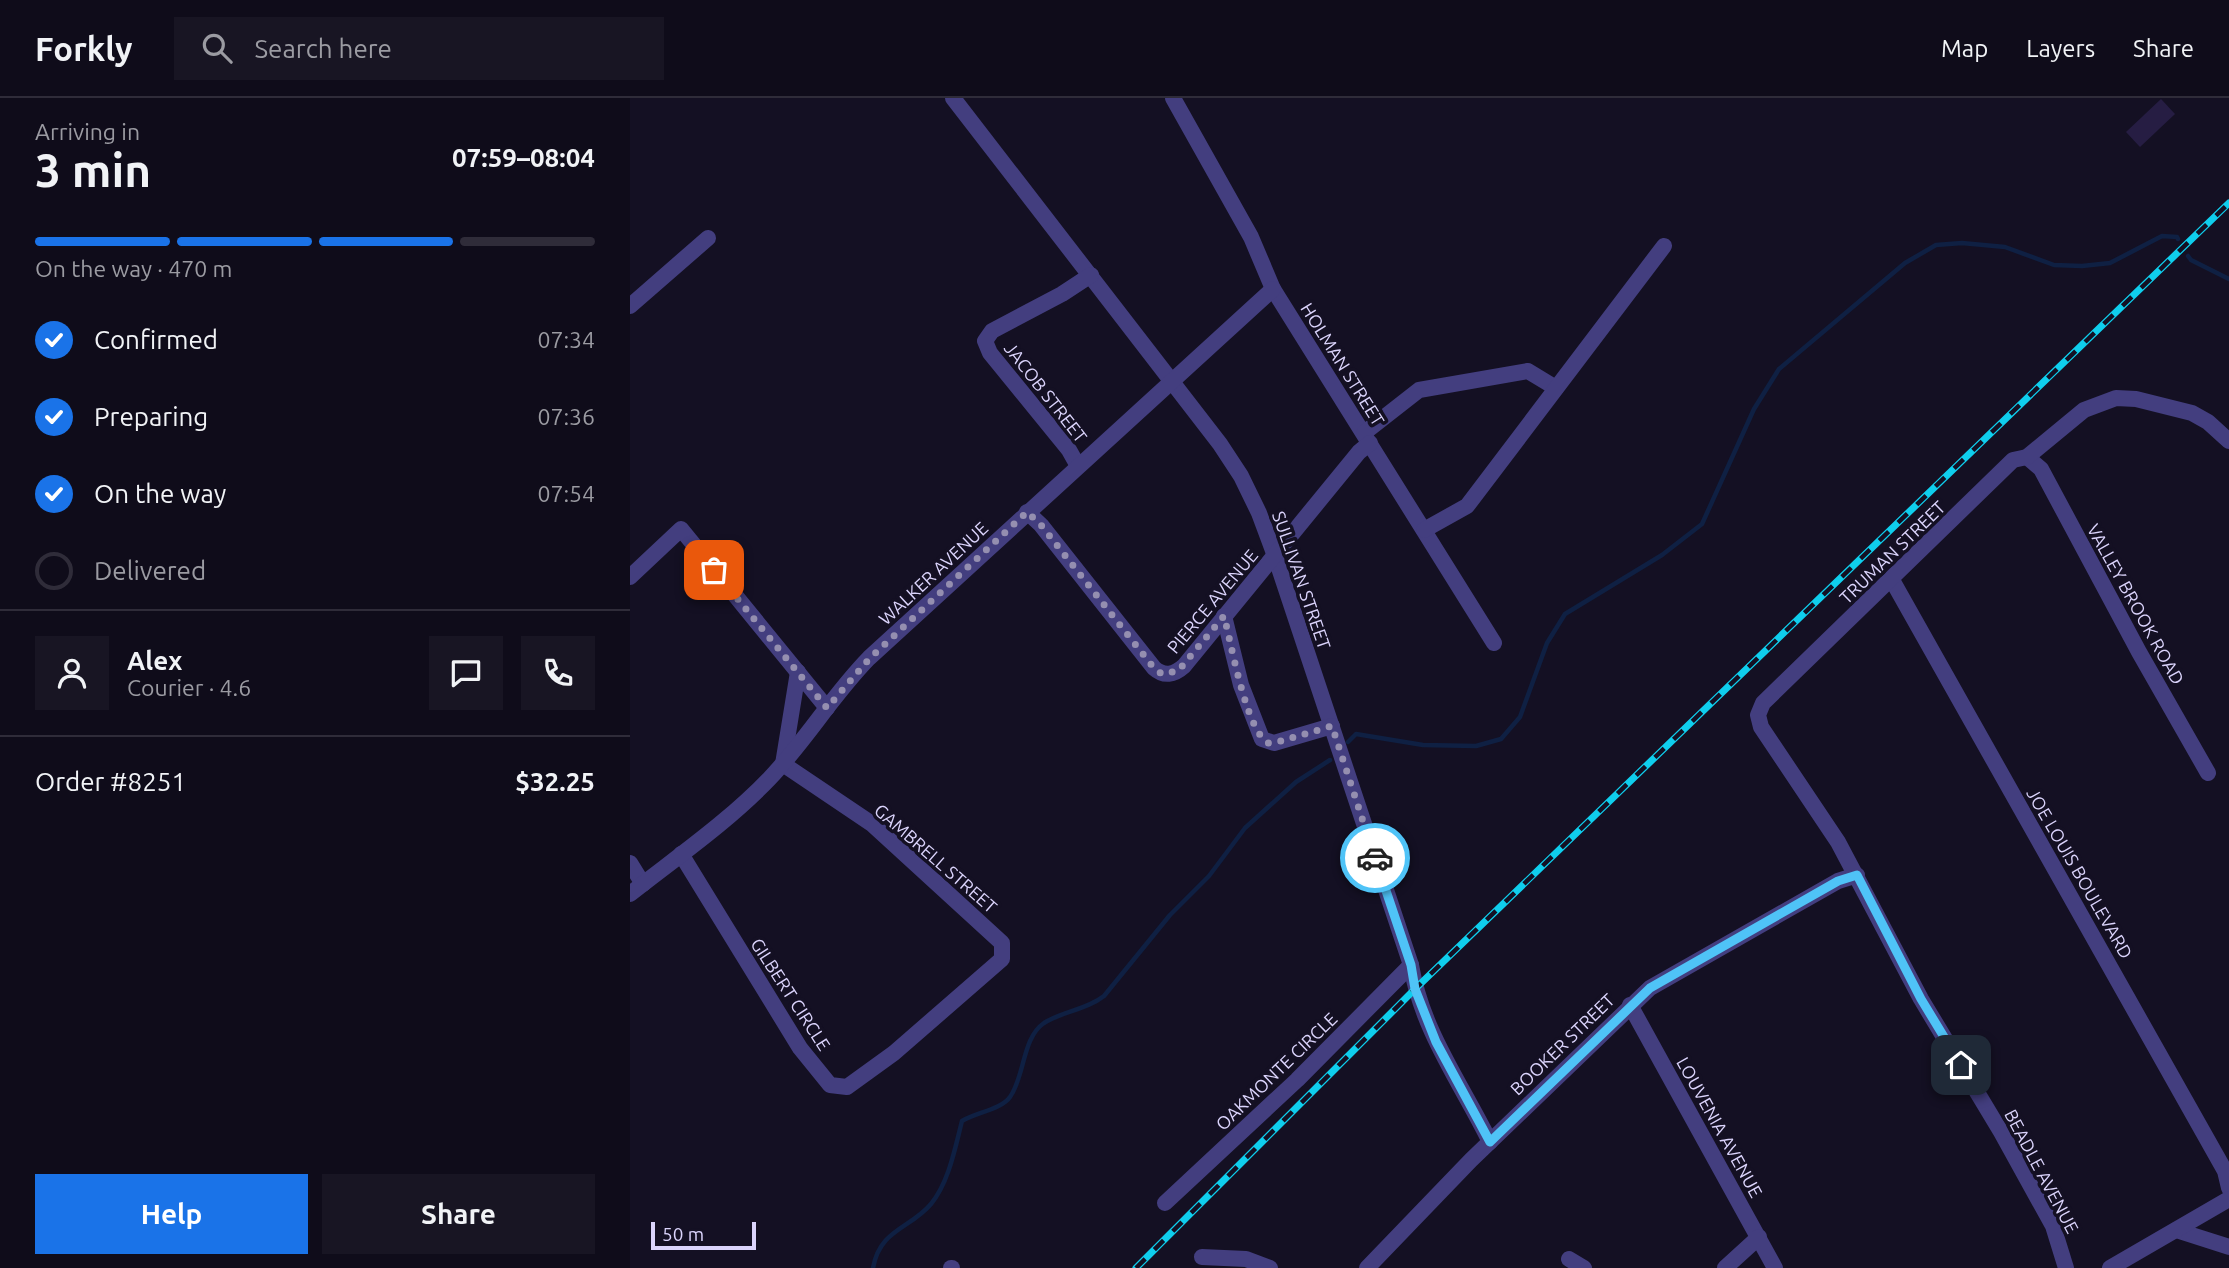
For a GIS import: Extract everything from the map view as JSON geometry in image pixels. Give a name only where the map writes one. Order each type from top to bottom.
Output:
[{"type":"street","name":"SULLIVAN STREET","points":[[953,98],[1173,382],[1241,476],[1275,556],[1411,965],[1415,989],[1436,1042],[1490,1142]]},
{"type":"street","name":"HOLMAN STREET","points":[[1173,98],[1251,237],[1273,289],[1494,643]]},
{"type":"street","points":[[630,306],[708,238]]},
{"type":"street","points":[[1424,530],[1467,506],[1664,246]]},
{"type":"street","name":"JACOB STREET","points":[[1078,466],[1069,450],[990,353],[985,341],[992,331],[1062,294],[1091,275]]},
{"type":"street","name":"WALKER AVENUE","points":[[636,889],[768,780],[869,659],[1273,289]]},
{"type":"street","name":"PIERCE AVENUE","points":[[1027,512],[1041,525],[1157,671],[1170,674],[1178,671],[1275,556],[1359,452],[1367,438],[1419,390],[1528,371],[1556,388]]},
{"type":"street","name":"TRUMAN STREET","points":[[1857,875],[1761,727],[1758,715],[1763,704],[2013,460],[2027,457],[2084,410],[2116,398],[2136,399],[2192,413],[2208,422],[2229,442]]},
{"type":"street","name":"VALLEY BROOK ROAD","points":[[2027,457],[2041,469],[2139,652],[2208,773]]},
{"type":"street","points":[[630,577],[681,529],[827,708]]},
{"type":"street","name":"JOE LOUIS BOULEVARD","points":[[1892,580],[2225,1171],[2229,1188]]},
{"type":"street","points":[[1224,616],[1241,685],[1262,739],[1274,743],[1332,726]]},
{"type":"street","points":[[783,764],[798,672]]},
{"type":"street","name":"GAMBRELL STREET","points":[[783,764],[872,824],[993,934]]},
{"type":"street","name":"GILBERT CIRCLE","points":[[681,854],[800,1048],[830,1085],[847,1087],[886,1059],[1002,960],[1002,943],[993,934]]},
{"type":"street","points":[[630,863],[636,889]]},
{"type":"street","name":"BOOKER STREET","points":[[1367,1268],[1490,1142],[1630,1005],[1672,975],[1838,881],[1857,875]]},
{"type":"street","name":"BEADLE AVENUE","points":[[1857,875],[1921,999],[2001,1132],[2053,1226],[2066,1268]]},
{"type":"street","name":"OAKMONTE CIRCLE","points":[[1165,1203],[1297,1080],[1411,965]]},
{"type":"street","name":"LOUVENIA AVENUE","points":[[1630,1005],[1775,1268]]},
{"type":"street","points":[[2110,1268],[2229,1199]]},
{"type":"street","points":[[2176,1230],[2229,1247]]},
{"type":"street","points":[[1726,1268],[1759,1237]]},
{"type":"street","points":[[1202,1257],[1238,1258],[1270,1268]]},
{"type":"street","points":[[1569,1259],[1584,1268]]},
{"type":"building","points":[[2161,99],[2175,114],[2140,147],[2126,132]]},
{"type":"waterway","points":[[1348,742],[1356,734],[1423,745],[1476,746],[1501,739],[1520,717],[1547,643],[1565,614],[1662,555],[1702,524],[1754,409],[1779,369],[1905,263],[1936,245],[1962,243],[2005,247],[2054,265],[2082,266],[2110,263],[2162,236],[2178,239]]},
{"type":"waterway","points":[[2188,256],[2229,279]]},
{"type":"waterway","points":[[873,1268],[882,1245],[889,1237],[923,1212],[937,1195],[951,1164],[962,1121],[1001,1105],[1010,1097],[1037,1030],[1051,1019],[1104,996],[1170,915],[1209,876],[1245,828],[1296,782],[1330,760]]},
{"type":"railway","points":[[1136,1268],[1415,989],[2229,203]]},
{"type":"way so far","points":[[714,570],[827,708],[848,680],[869,659],[1027,512],[1041,525],[1154,668],[1162,674],[1170,674],[1184,666],[1224,616],[1241,685],[1262,739],[1268,743],[1291,740],[1332,726],[1375,858]]},
{"type":"route","points":[[1375,858],[1411,965],[1415,989],[1436,1042],[1490,1142],[1650,988],[1838,881],[1857,875],[1921,999],[1961,1065]]}]
